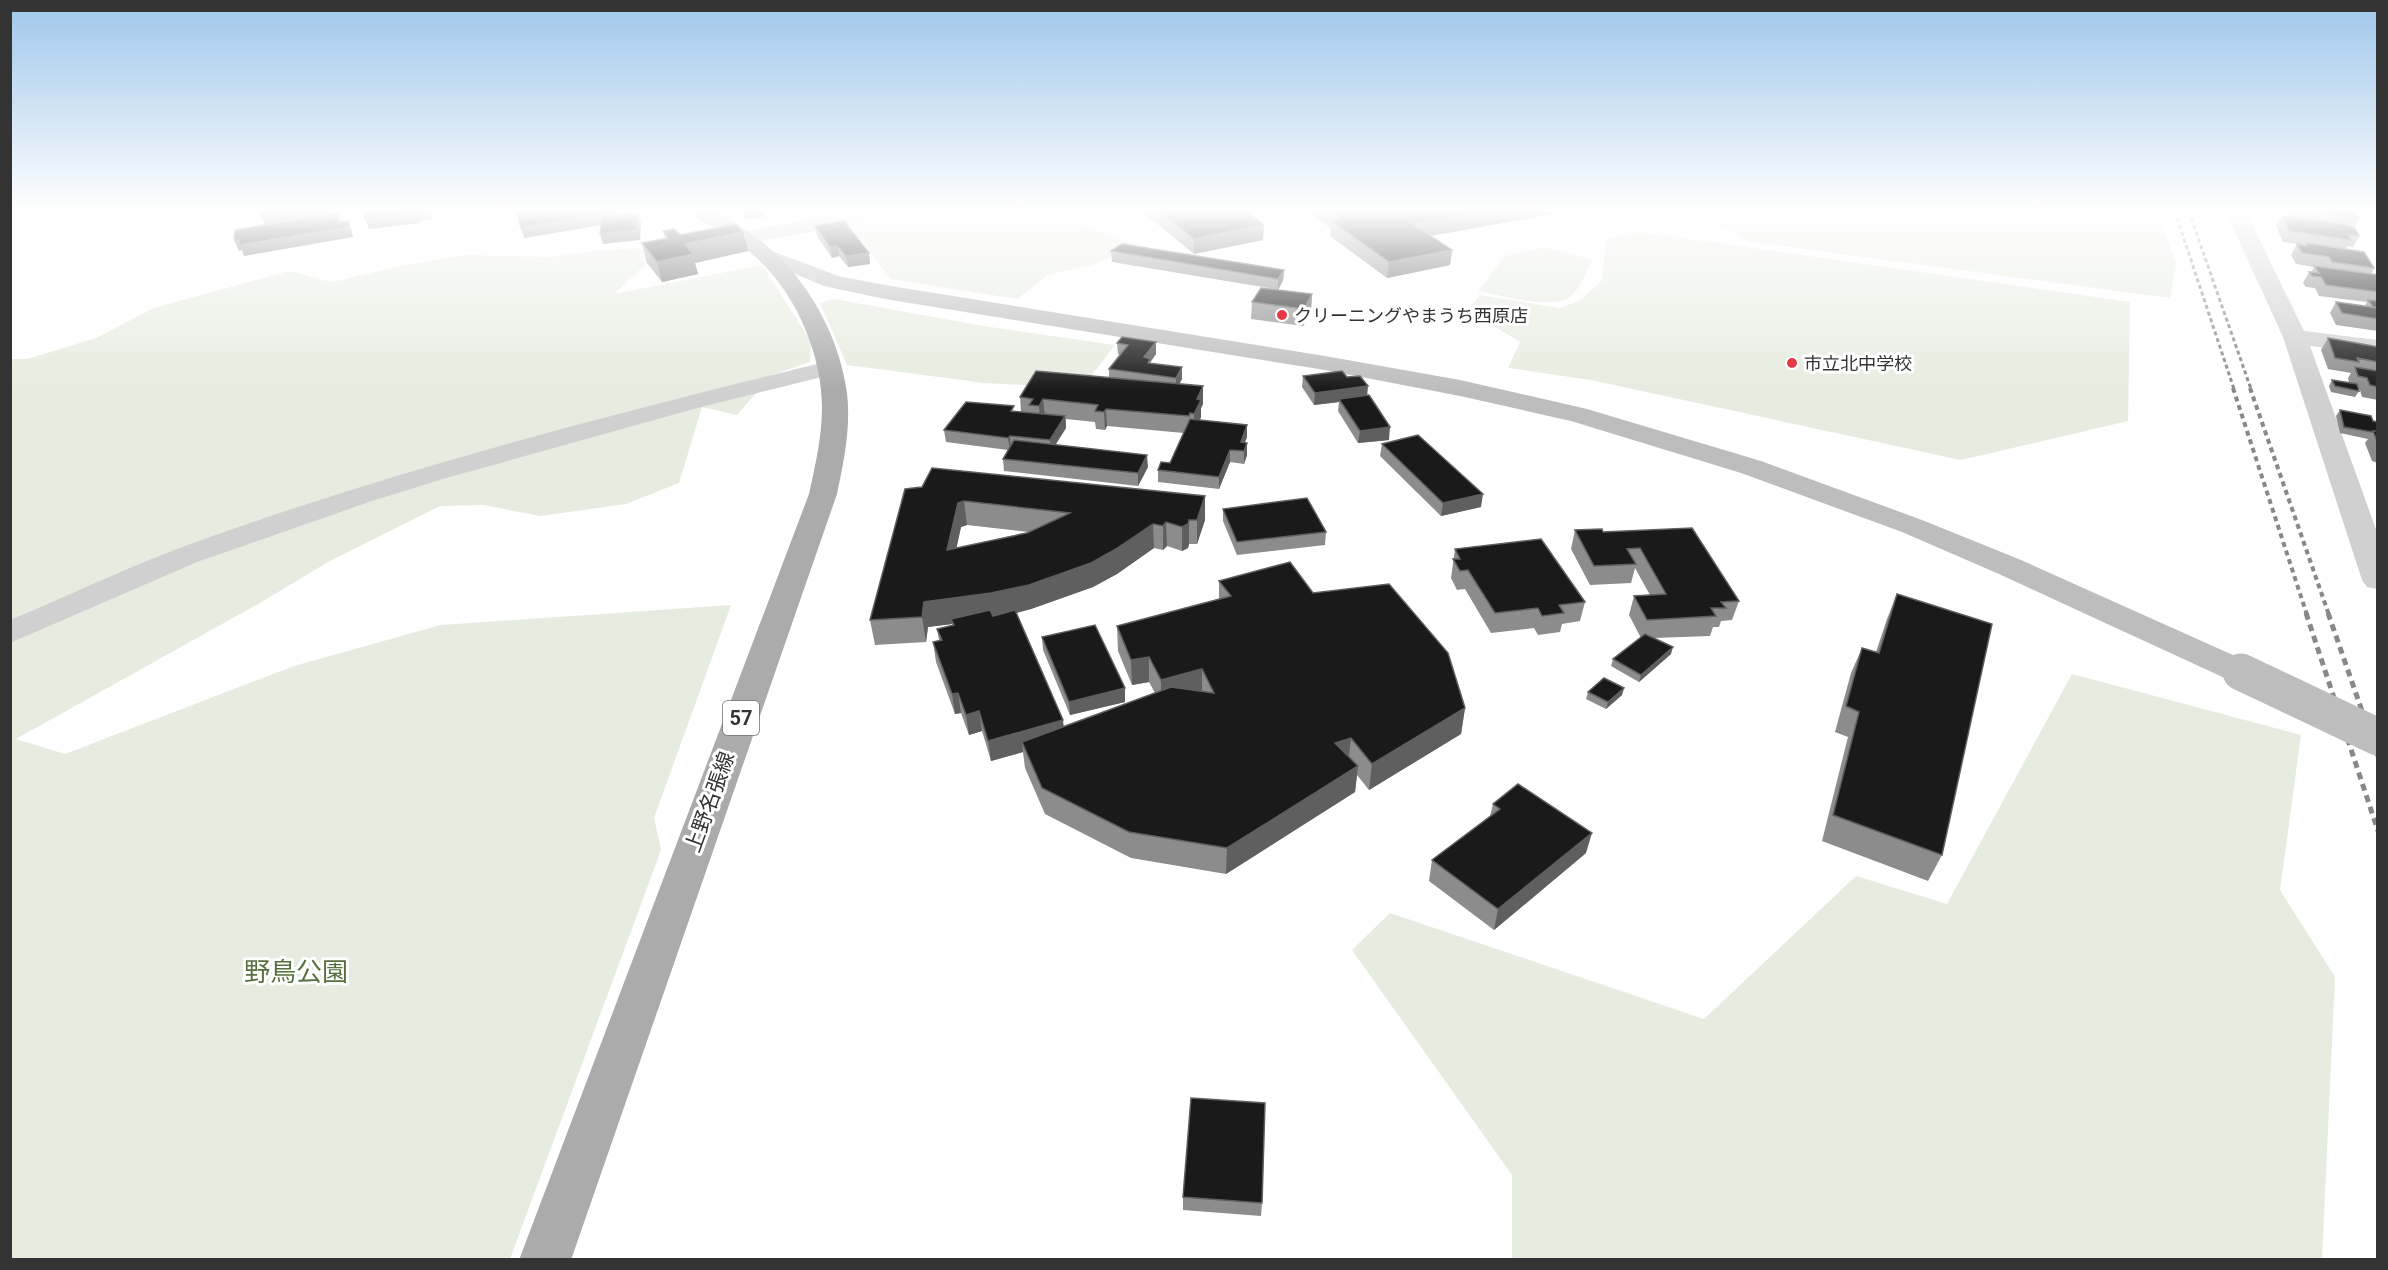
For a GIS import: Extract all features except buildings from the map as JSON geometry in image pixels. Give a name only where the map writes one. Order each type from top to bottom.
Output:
[{"type":"main road","name":"上野名張線","points":[[545,1260],[823,494],[834,424],[834,394],[829,368],[805,306],[790,283],[779,271]]},
{"type":"street","points":[[804,271],[853,286],[1336,365],[1460,388],[1578,415],[1751,467],[1912,526],[2010,567],[2378,737]]},
{"type":"street","points":[[2264,271],[2295,337],[2376,572]]},
{"type":"street","points":[[2295,337],[2378,347]]},
{"type":"street","points":[[10,633],[186,556],[362,495],[433,473],[692,402],[829,368]]},
{"type":"green space","name":"野鳥公園","points":[[288,271],[332,282],[378,271],[638,271],[614,294],[730,271],[766,271],[811,342],[810,362],[772,375],[737,415],[702,407],[679,483],[626,504],[540,516],[484,505],[440,506],[328,562],[258,604],[16,739],[65,754],[294,666],[441,625],[731,605],[654,818],[661,850],[510,1259],[11,1259],[10,359],[27,359],[96,338],[154,308]]},
{"type":"green space","points":[[885,271],[1064,271],[1048,275],[1017,299],[891,279]]},
{"type":"green space","points":[[1493,271],[1587,271],[1574,293],[1566,299],[1555,302],[1514,299],[1478,291]]},
{"type":"green space","points":[[1603,271],[1915,271],[2130,302],[2128,421],[1961,460],[1591,380],[1508,368],[1520,342],[1468,310],[1480,295],[1559,308],[1581,300],[1602,280]]},
{"type":"green space","points":[[1971,271],[2175,271],[2170,298]]},
{"type":"green space","points":[[834,299],[983,326],[1115,345],[1082,388],[985,383],[847,365],[820,303]]},
{"type":"green space","points":[[2072,674],[2301,735],[2280,890],[2335,977],[2322,1259],[1512,1259],[1512,1175],[1352,950],[1390,913],[1704,1019],[1856,876],[1947,904]]},
{"type":"railway","points":[[2195,271],[2234,389]]},
{"type":"railway","points":[[2210,271],[2251,389]]},
{"type":"railway","points":[[2233,388],[2307,615]]},
{"type":"railway","points":[[2250,388],[2329,615]]},
{"type":"railway","points":[[2306,613],[2378,831]]},
{"type":"railway","points":[[2328,613],[2378,757]]},
{"type":"place","name":"クリーニングやまうち西原店","points":[[1282,315]]},
{"type":"place","name":"市立北中学校","points":[[1792,363]]}]
